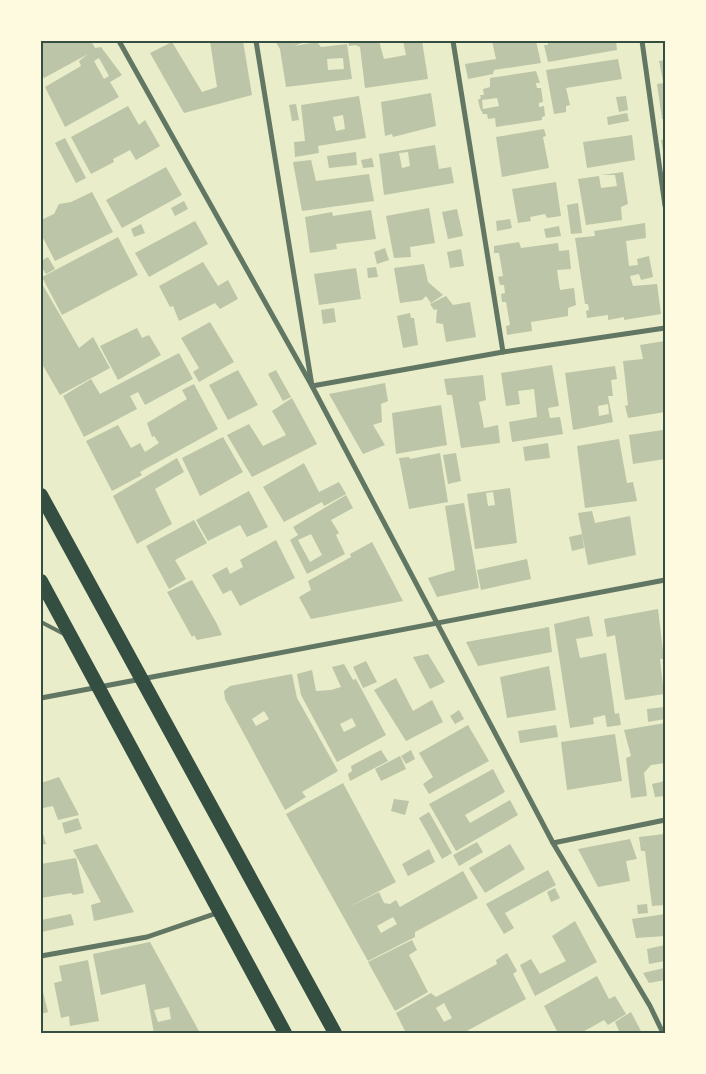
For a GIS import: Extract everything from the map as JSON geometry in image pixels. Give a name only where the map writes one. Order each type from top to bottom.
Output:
[{"type":"highway","points":[[41,495],[335,1033]]},
{"type":"highway","points":[[41,581],[285,1033]]},
{"type":"street","points":[[119,41],[312,386],[553,842],[650,1006],[663,1033]]},
{"type":"street","points":[[256,41],[312,386]]},
{"type":"street","points":[[453,41],[503,352]]},
{"type":"street","points":[[642,41],[665,206]]},
{"type":"street","points":[[312,386],[503,352],[665,328]]},
{"type":"street","points":[[41,698],[665,580]]},
{"type":"street","points":[[553,842],[665,820]]},
{"type":"street","points":[[41,956],[147,936],[220,912]]},
{"type":"lane","points":[[41,622],[73,639]]},
{"type":"building","points":[[41,41],[91,41],[95,48],[101,47],[122,75],[110,82],[119,97],[65,127],[45,87],[81,66],[79,61],[88,54],[44,78],[41,72]],"holes":[[[99,58],[109,76],[104,79],[94,61]]]},
{"type":"building","points":[[210,41],[243,41],[252,95],[184,113],[150,53],[172,42],[202,92],[217,87]]},
{"type":"building","points":[[275,41],[307,41],[294,46],[317,42],[321,47],[347,44],[352,79],[286,87],[280,49]],"holes":[[[343,58],[344,69],[328,70],[327,59]]]},
{"type":"building","points":[[348,41],[379,41],[384,59],[406,55],[403,41],[422,41],[428,79],[365,88],[360,47],[355,45],[349,46]]},
{"type":"building","points":[[492,41],[536,41],[541,63],[494,70],[493,74],[468,79],[465,64],[496,59]]},
{"type":"building","points":[[547,41],[616,41],[617,50],[548,62],[544,45],[548,45]]},
{"type":"building","points":[[618,59],[622,79],[566,88],[570,105],[566,106],[566,112],[554,114],[546,70]]},
{"type":"building","points":[[665,60],[665,80],[663,81],[659,61]]},
{"type":"building","points":[[536,71],[540,83],[536,83],[537,88],[541,88],[543,102],[539,103],[539,107],[544,106],[545,116],[542,117],[542,120],[496,127],[495,118],[488,119],[487,114],[483,114],[478,100],[481,98],[480,95],[484,95],[483,89],[490,87],[490,78]],"holes":[[[497,98],[499,106],[483,109],[482,100]]]},
{"type":"building","points":[[665,83],[665,119],[662,119],[657,84]]},
{"type":"building","points":[[431,93],[436,126],[393,137],[392,134],[385,136],[381,102]]},
{"type":"building","points":[[359,96],[366,138],[318,146],[319,153],[295,157],[294,142],[305,141],[301,105]],"holes":[[[343,115],[345,129],[336,131],[333,117]]]},
{"type":"building","points":[[626,96],[628,110],[619,112],[616,97]]},
{"type":"building","points":[[296,104],[299,120],[292,121],[289,105]]},
{"type":"building","points":[[128,106],[139,125],[145,120],[160,146],[136,160],[130,150],[113,159],[114,162],[91,174],[71,137]]},
{"type":"building","points":[[627,113],[629,121],[608,125],[607,117]]},
{"type":"building","points":[[544,129],[546,136],[543,137],[549,168],[502,177],[496,137]]},
{"type":"building","points":[[632,135],[635,160],[587,168],[583,142]]},
{"type":"building","points":[[65,138],[86,178],[76,183],[55,143]]},
{"type":"building","points":[[665,139],[665,157],[664,157],[661,140]]},
{"type":"building","points":[[435,145],[439,169],[451,167],[454,183],[384,195],[379,154]],"holes":[[[408,152],[410,166],[402,168],[399,153]]]},
{"type":"building","points":[[356,152],[357,165],[329,168],[327,156]]},
{"type":"building","points":[[372,158],[374,167],[363,168],[361,160]]},
{"type":"building","points":[[311,160],[316,181],[369,174],[374,201],[302,211],[293,162]]},
{"type":"building","points":[[166,167],[182,195],[122,228],[106,200]]},
{"type":"building","points":[[623,172],[628,204],[621,207],[622,220],[586,225],[578,179],[599,176],[601,188],[617,186],[615,175],[602,175]]},
{"type":"building","points":[[556,182],[561,216],[547,218],[545,214],[530,217],[531,221],[518,223],[512,189]]},
{"type":"building","points":[[92,192],[113,232],[55,261],[41,234],[41,220],[54,214],[59,204],[71,202]]},
{"type":"building","points":[[184,201],[188,209],[175,216],[171,208]]},
{"type":"building","points":[[578,203],[582,233],[571,234],[567,205]]},
{"type":"building","points":[[429,208],[435,243],[410,247],[411,257],[394,258],[386,216]]},
{"type":"building","points":[[457,209],[463,236],[448,239],[442,212]]},
{"type":"building","points":[[371,210],[376,239],[336,244],[337,249],[310,253],[305,217],[332,212],[333,216]]},
{"type":"building","points":[[510,219],[512,228],[497,231],[496,221]]},
{"type":"building","points":[[195,221],[208,244],[149,277],[135,253]]},
{"type":"building","points":[[645,223],[646,238],[626,241],[629,266],[638,265],[637,259],[649,256],[653,277],[641,280],[639,274],[630,276],[633,286],[657,284],[661,314],[624,320],[624,317],[608,320],[608,315],[587,318],[586,311],[589,310],[588,304],[585,304],[575,238],[595,236],[594,231]]},
{"type":"building","points":[[141,224],[145,233],[134,237],[131,229]]},
{"type":"building","points":[[559,226],[561,236],[546,238],[544,229]]},
{"type":"building","points":[[118,237],[138,275],[62,315],[42,277]]},
{"type":"building","points":[[519,242],[521,248],[558,243],[559,251],[569,250],[571,269],[557,270],[560,290],[574,288],[576,305],[568,308],[568,316],[531,322],[532,331],[507,335],[506,326],[510,325],[506,302],[502,302],[501,294],[505,293],[504,285],[500,285],[498,277],[503,276],[499,253],[494,253],[494,246]]},
{"type":"building","points":[[385,248],[389,260],[377,264],[374,252]]},
{"type":"building","points":[[461,249],[464,266],[450,268],[447,252]]},
{"type":"building","points":[[48,257],[55,269],[46,274],[41,266],[41,261]]},
{"type":"building","points":[[203,262],[218,286],[228,280],[238,299],[220,309],[215,303],[179,321],[173,306],[170,307],[159,286]]},
{"type":"building","points":[[424,264],[428,282],[443,295],[431,303],[426,296],[422,300],[400,303],[394,268]]},
{"type":"building","points":[[376,267],[378,277],[368,278],[367,268]]},
{"type":"building","points":[[356,268],[361,299],[319,305],[314,274]]},
{"type":"building","points":[[41,282],[79,348],[93,337],[110,368],[60,395],[41,362]]},
{"type":"building","points":[[446,296],[453,305],[470,302],[476,337],[446,342],[443,324],[436,323],[437,309],[434,310],[430,304]]},
{"type":"building","points":[[334,308],[336,322],[323,324],[321,310]]},
{"type":"building","points":[[410,313],[411,318],[414,318],[418,345],[403,348],[397,316]]},
{"type":"building","points":[[210,322],[234,362],[199,382],[193,372],[199,368],[181,338]]},
{"type":"building","points":[[137,328],[142,338],[149,335],[161,355],[118,380],[100,346]]},
{"type":"building","points":[[665,341],[665,412],[628,418],[625,406],[628,405],[623,361],[643,359],[640,345]]},
{"type":"building","points":[[179,353],[193,379],[145,405],[138,392],[130,396],[137,409],[84,437],[63,396],[91,379],[100,394]]},
{"type":"building","points":[[552,365],[559,406],[548,408],[550,418],[560,417],[563,434],[512,442],[509,422],[537,417],[534,389],[518,391],[520,404],[506,406],[501,373]]},
{"type":"building","points":[[615,366],[617,379],[611,380],[613,396],[608,396],[613,422],[573,430],[565,373]],"holes":[[[608,404],[609,414],[599,416],[598,406]]]},
{"type":"building","points":[[238,370],[258,405],[228,420],[209,385]]},
{"type":"building","points":[[276,370],[291,397],[283,401],[268,374]]},
{"type":"building","points":[[483,375],[486,400],[479,402],[484,428],[498,425],[500,443],[461,448],[452,395],[447,395],[444,379]]},
{"type":"building","points":[[385,383],[388,401],[381,404],[382,422],[373,425],[385,445],[363,454],[329,394]]},
{"type":"building","points":[[194,384],[218,429],[140,472],[142,475],[112,491],[86,441],[118,425],[131,448],[140,443],[145,452],[159,443],[154,436],[152,437],[147,423],[187,399],[182,390]]},
{"type":"building","points":[[292,398],[317,444],[252,477],[227,435],[249,424],[263,446],[286,435],[272,411]]},
{"type":"building","points":[[441,405],[447,445],[396,454],[392,413]]},
{"type":"building","points":[[663,430],[665,459],[633,464],[629,435]]},
{"type":"building","points":[[223,437],[243,472],[200,496],[182,458]]},
{"type":"building","points":[[619,439],[627,483],[633,482],[637,501],[585,508],[577,446]]},
{"type":"building","points":[[548,443],[550,458],[525,461],[523,447]]},
{"type":"building","points":[[440,453],[448,502],[409,509],[399,458],[409,457],[410,459]]},
{"type":"building","points":[[456,453],[461,481],[448,484],[443,455]]},
{"type":"building","points":[[177,458],[184,472],[155,489],[172,524],[137,544],[113,496]]},
{"type":"building","points":[[304,463],[319,492],[339,482],[346,494],[324,506],[322,502],[284,522],[263,487]]},
{"type":"building","points":[[510,488],[517,543],[475,549],[467,494]],"holes":[[[493,492],[495,505],[488,506],[486,493]]]},
{"type":"building","points":[[249,491],[268,527],[247,537],[240,525],[208,541],[196,520]]},
{"type":"building","points":[[346,495],[353,508],[331,520],[339,533],[336,535],[345,554],[307,574],[290,540],[298,535],[293,527]],"holes":[[[311,534],[322,555],[310,562],[298,540]]]},
{"type":"building","points":[[464,503],[479,588],[437,597],[428,578],[455,570],[445,506]]},
{"type":"building","points":[[592,511],[595,523],[630,516],[636,555],[588,565],[578,513]]},
{"type":"building","points":[[194,520],[207,543],[175,560],[186,579],[169,589],[146,546]]},
{"type":"building","points":[[582,534],[584,548],[572,551],[569,537]]},
{"type":"building","points":[[276,540],[295,578],[240,606],[231,590],[223,594],[212,575],[227,567],[230,574],[243,567],[240,560]]},
{"type":"building","points":[[372,542],[403,601],[311,619],[299,597],[311,590],[308,581],[351,557],[350,554]]},
{"type":"building","points":[[527,559],[531,579],[481,590],[477,570]]},
{"type":"building","points":[[192,580],[222,635],[197,640],[194,635],[192,637],[167,592]]},
{"type":"building","points":[[658,609],[664,659],[660,659],[664,694],[625,700],[615,635],[607,637],[604,619]]},
{"type":"building","points":[[589,616],[593,636],[576,639],[580,658],[606,653],[615,714],[619,713],[621,725],[607,727],[605,715],[593,718],[594,724],[570,728],[554,624]]},
{"type":"building","points":[[549,627],[552,652],[478,666],[466,642]]},
{"type":"building","points":[[428,654],[445,682],[430,689],[413,657]]},
{"type":"building","points":[[366,661],[377,682],[363,688],[353,667]]},
{"type":"building","points":[[344,664],[353,680],[356,679],[386,735],[337,762],[301,695],[297,674],[312,670],[316,691],[331,690],[341,687],[332,667]],"holes":[[[352,718],[356,726],[344,732],[340,724]]]},
{"type":"building","points":[[549,666],[556,710],[507,718],[500,677]]},
{"type":"building","points":[[292,674],[297,698],[338,771],[302,792],[306,797],[285,810],[225,699],[224,691],[230,686]],"holes":[[[264,711],[269,719],[256,726],[252,719]]]},
{"type":"building","points":[[396,678],[413,711],[432,700],[443,722],[406,741],[374,690]]},
{"type":"building","points":[[665,707],[665,719],[648,722],[647,709]]},
{"type":"building","points":[[459,710],[464,719],[455,724],[450,716]]},
{"type":"building","points":[[665,723],[665,763],[651,765],[644,773],[647,796],[631,798],[626,758],[631,756],[624,730]]},
{"type":"building","points":[[468,725],[489,761],[429,794],[423,784],[433,777],[419,753]]},
{"type":"building","points":[[556,725],[558,737],[520,743],[518,731]]},
{"type":"building","points":[[615,734],[622,781],[567,790],[561,742]]},
{"type":"building","points":[[381,750],[388,761],[350,781],[348,774],[352,771],[351,766]]},
{"type":"building","points":[[411,750],[415,759],[406,764],[401,756]]},
{"type":"building","points":[[400,756],[406,769],[381,781],[375,769]]},
{"type":"building","points":[[493,769],[505,792],[465,815],[470,823],[510,800],[518,815],[456,851],[429,804]]},
{"type":"building","points":[[59,777],[79,815],[58,820],[53,806],[43,808],[41,783]]},
{"type":"building","points":[[665,781],[665,796],[655,797],[652,784]]},
{"type":"building","points":[[343,783],[396,882],[347,908],[379,892],[384,903],[390,904],[396,900],[400,907],[463,871],[478,898],[415,932],[415,937],[368,961],[286,814]],"holes":[[[393,917],[397,924],[381,933],[377,926]]]},
{"type":"building","points":[[394,799],[409,801],[405,815],[391,811]]},
{"type":"building","points":[[429,812],[452,853],[442,859],[419,818]]},
{"type":"building","points":[[78,818],[82,829],[65,834],[62,823]]},
{"type":"building","points":[[41,827],[46,844],[41,845]]},
{"type":"building","points":[[664,834],[665,905],[652,906],[645,851],[641,851],[639,837]]},
{"type":"building","points":[[630,839],[637,859],[626,861],[630,881],[598,887],[578,849]]},
{"type":"building","points":[[477,842],[483,852],[459,866],[453,855]]},
{"type":"building","points":[[97,844],[134,912],[94,921],[91,905],[101,902],[73,850]]},
{"type":"building","points":[[510,844],[525,869],[485,893],[469,868]]},
{"type":"building","points":[[429,849],[435,862],[408,876],[402,864]]},
{"type":"building","points":[[76,858],[84,893],[73,895],[71,893],[41,898],[41,864]]},
{"type":"building","points":[[548,870],[556,885],[505,913],[514,928],[504,934],[486,904]]},
{"type":"building","points":[[555,888],[560,898],[551,902],[547,892]]},
{"type":"building","points":[[647,904],[648,913],[638,914],[637,905]]},
{"type":"building","points":[[71,914],[74,925],[41,932],[41,920]]},
{"type":"building","points":[[665,914],[665,936],[636,938],[632,919]]},
{"type":"building","points":[[575,921],[597,962],[535,996],[520,965],[531,959],[540,974],[566,961],[552,936]]},
{"type":"building","points":[[412,940],[417,950],[409,955],[428,992],[395,1011],[368,962]]},
{"type":"building","points":[[150,942],[200,1033],[154,1033],[145,984],[101,995],[93,954]],"holes":[[[169,1007],[171,1019],[158,1022],[154,1010]]]},
{"type":"building","points":[[665,945],[665,961],[649,964],[647,949]]},
{"type":"building","points":[[507,953],[517,971],[513,974],[526,999],[463,1033],[406,1033],[396,1013],[431,993],[436,997],[497,964],[496,960]],"holes":[[[444,1003],[452,1018],[444,1022],[436,1008]]]},
{"type":"building","points":[[88,960],[99,1021],[70,1026],[69,1016],[61,1018],[54,983],[62,981],[59,966]]},
{"type":"building","points":[[664,968],[665,980],[649,983],[643,973]]},
{"type":"building","points":[[597,976],[609,999],[615,996],[626,1014],[608,1025],[604,1020],[581,1033],[558,1033],[544,1006]]},
{"type":"building","points":[[41,984],[48,1012],[41,1014]]},
{"type":"building","points":[[631,1012],[642,1033],[620,1033],[615,1022]]}]
